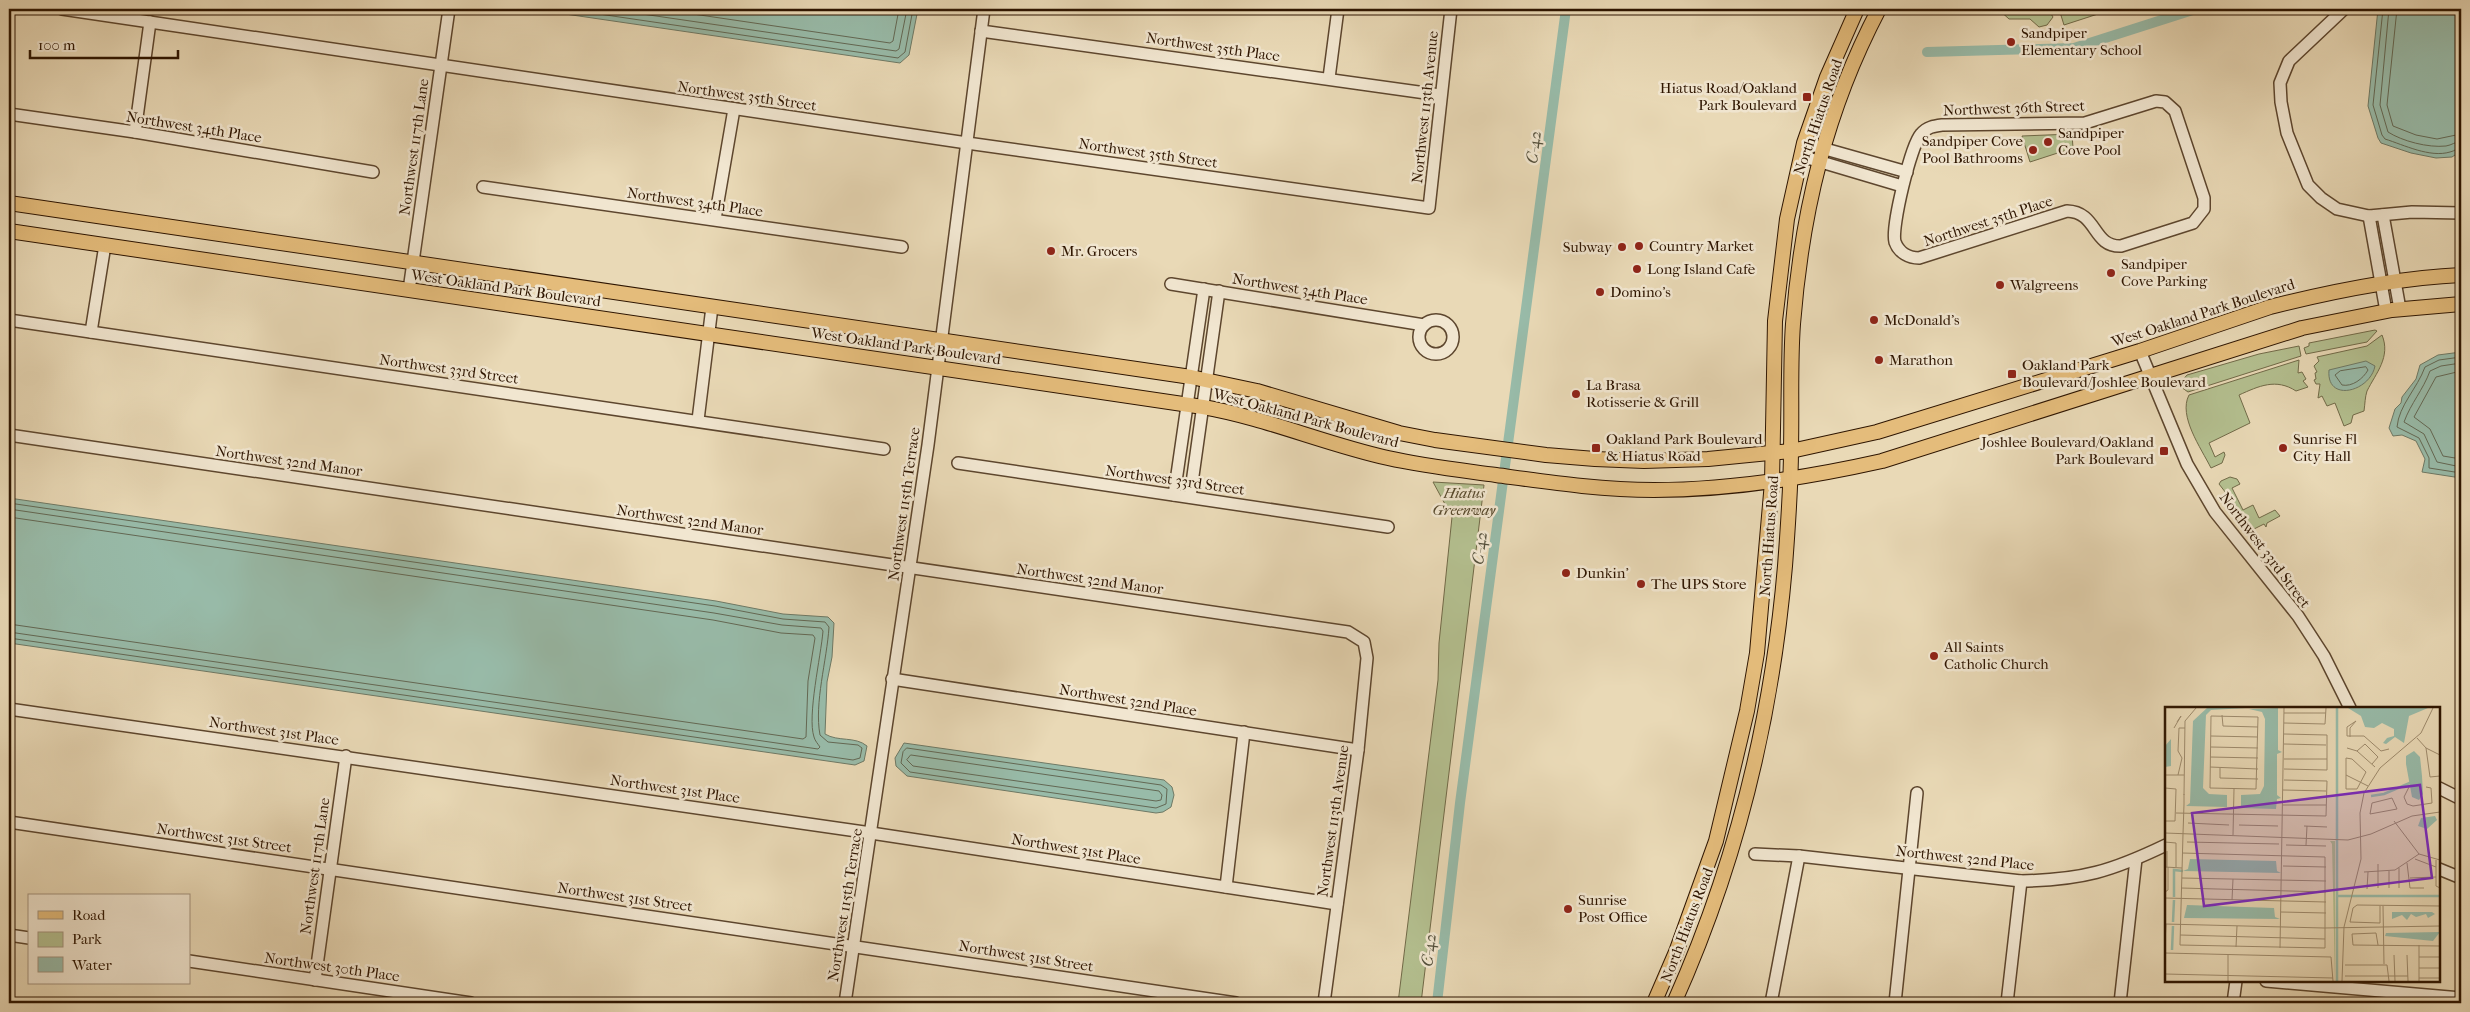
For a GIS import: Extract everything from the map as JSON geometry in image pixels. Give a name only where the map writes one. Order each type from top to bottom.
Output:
[{"type":"main road","name":"North Hiatus Road","points":[[1654,1003],[1676,952],[1716,841],[1747,710],[1757,653],[1772,482],[1775,321],[1787,219],[1802,149],[1827,77],[1858,9]]},
{"type":"main road","name":"North Hiatus Road","points":[[1674,1003],[1694,959],[1734,844],[1752,777],[1770,691],[1785,567],[1791,451],[1793,325],[1804,224],[1820,155],[1847,78],[1879,9]]},
{"type":"main road","name":"West Oakland Park Boulevard","points":[[9,203],[1191,377],[1257,391],[1399,433],[1472,446],[1546,455],[1644,461],[1708,459],[1774,453],[1842,441],[1913,422],[2140,351],[2270,307],[2321,294],[2388,282],[2461,275]]},
{"type":"main road","name":"West Oakland Park Boulevard","points":[[9,230],[1187,404],[1260,419],[1386,458],[1589,487],[1654,490],[1712,488],[1790,480],[1882,462],[2302,328],[2393,310],[2461,304]]},
{"type":"street","name":"Northwest 35th Street","points":[[62,9],[967,144],[1429,208]]},
{"type":"street","name":"Northwest 117th Lane","points":[[409,290],[449,9]]},
{"type":"street","name":"Northwest 115th Terrace","points":[[845,1003],[939,367],[984,9]]},
{"type":"street","points":[[1329,78],[1338,9]]},
{"type":"street","name":"Northwest 113th Avenue","points":[[1429,208],[1451,9]]},
{"type":"street","points":[[2343,10],[2289,61],[2280,84],[2281,102],[2287,133],[2308,185],[2321,198],[2337,209],[2369,216],[2412,212],[2461,212]]},
{"type":"street","points":[[135,132],[150,22]]},
{"type":"street","name":"Northwest 35th Place","points":[[981,31],[1329,78],[1440,95]]},
{"type":"street","name":"Northwest 36th Street","points":[[1907,172],[1918,137],[1928,128],[1942,125],[2085,123],[2159,101],[2169,105],[2175,111],[2205,200],[2202,212]]},
{"type":"street","points":[[715,219],[734,109]]},
{"type":"street","name":"Northwest 34th Place","points":[[9,114],[135,132],[373,172]]},
{"type":"street","points":[[1802,149],[1902,186],[1907,172],[1820,155]]},
{"type":"street","name":"Northwest 35th Place","points":[[1902,186],[1894,236],[1897,247],[1908,257],[1925,257],[2067,211],[2084,215],[2104,242],[2120,246],[2193,223],[2202,212]]},
{"type":"street","name":"Northwest 34th Place","points":[[483,187],[902,247]]},
{"type":"street","points":[[2369,216],[2388,282],[2393,310]]},
{"type":"street","points":[[2384,216],[2388,282]]},
{"type":"street","points":[[91,332],[105,245]]},
{"type":"street","name":"Northwest 34th Place","points":[[1171,284],[1424,325]]},
{"type":"street","points":[[1174,495],[1204,289]]},
{"type":"street","points":[[1190,497],[1219,291]]},
{"type":"street","points":[[698,420],[712,307]]},
{"type":"street","name":"Northwest 33rd Street","points":[[9,320],[884,448]]},
{"type":"street","name":"Northwest 33rd Street","points":[[2140,351],[2187,464],[2215,512],[2298,616],[2324,656],[2350,707]]},
{"type":"street","name":"Northwest 32nd Manor","points":[[9,435],[1348,632],[1364,642]]},
{"type":"street","name":"Northwest 33rd Street","points":[[958,463],[1388,527]]},
{"type":"street","name":"Northwest 113th Avenue","points":[[1324,1003],[1358,750],[1367,658],[1364,642]]},
{"type":"street","name":"Northwest 32nd Place","points":[[892,679],[1358,750]]},
{"type":"street","name":"Northwest 31st Place","points":[[9,709],[871,833],[1337,904]]},
{"type":"street","points":[[1226,887],[1244,732]]},
{"type":"street","name":"Northwest 117th Lane","points":[[315,980],[346,756]]},
{"type":"street","points":[[2440,788],[2461,799]]},
{"type":"street","points":[[1894,1003],[1917,793]]},
{"type":"street","name":"Northwest 31st Street","points":[[9,822],[1236,1003]]},
{"type":"street","name":"Northwest 32nd Place","points":[[1755,854],[1799,856],[2021,881],[2057,881],[2111,870],[2165,845]]},
{"type":"street","points":[[1771,1003],[1799,856]]},
{"type":"street","points":[[2120,1003],[2136,859]]},
{"type":"street","points":[[2440,869],[2461,878]]},
{"type":"street","points":[[2007,1003],[2021,881]]},
{"type":"street","points":[[9,935],[28,938]]},
{"type":"street","name":"Northwest 30th Place","points":[[190,961],[471,1003]]},
{"type":"street","points":[[2234,1003],[2236,982]]},
{"type":"street","points":[[2274,982],[2317,987],[2349,984],[2461,998]]},
{"type":"green space","points":[[1998,9],[2048,9],[2053,17],[2047,25],[2039,27],[2030,19],[2009,19]]},
{"type":"green space","points":[[2059,9],[2100,9],[2101,13],[2064,25]]},
{"type":"green space","name":"Sandpiper Cove Pool","points":[[2072,134],[2073,148],[2030,162],[2022,136]]},
{"type":"green space","points":[[2377,331],[2367,342],[2306,354],[2304,348],[2309,346],[2309,343]]},
{"type":"green space","points":[[2382,335],[2385,350],[2384,358],[2367,391],[2364,411],[2353,415],[2351,423],[2344,426],[2335,403],[2327,406],[2322,396],[2318,398],[2320,384],[2316,384],[2314,380],[2316,379],[2315,373],[2317,372],[2314,366],[2319,361],[2317,357],[2367,346]]},
{"type":"green space","points":[[2299,346],[2301,356],[2188,392],[2181,387],[2180,383],[2187,375],[2259,354]]},
{"type":"green space","points":[[2299,360],[2298,373],[2302,372],[2306,379],[2303,381],[2308,387],[2296,391],[2289,387],[2274,384],[2239,395],[2250,423],[2209,443],[2215,457],[2224,452],[2225,455],[2222,463],[2211,468],[2188,422],[2186,403],[2189,395]]},
{"type":"green space","points":[[2230,477],[2237,479],[2240,484],[2232,488],[2243,510],[2253,505],[2259,518],[2275,510],[2280,516],[2267,523],[2266,527],[2264,524],[2254,529],[2219,484]]},
{"type":"green space","name":"Hiatus Greenway","points":[[1433,482],[1484,485],[1421,1003],[1398,1003],[1438,680],[1439,643],[1452,517]]},
{"type":"water","points":[[531,9],[918,9],[909,55],[900,63]]},
{"type":"water","points":[[2378,9],[2461,9],[2461,151],[2452,157],[2436,158],[2411,153],[2381,143],[2378,138],[2368,106]]},
{"type":"water","points":[[2461,352],[2461,478],[2422,472],[2425,459],[2416,441],[2402,435],[2393,436],[2389,428],[2395,409],[2416,379],[2420,365],[2438,355]]},
{"type":"water","points":[[2366,361],[2375,366],[2365,382],[2349,390],[2341,390],[2334,387],[2330,380],[2329,370]]},
{"type":"water","points":[[9,498],[716,601],[783,614],[828,617],[834,623],[832,657],[827,682],[825,734],[835,738],[857,741],[867,746],[864,761],[855,765],[9,643]]},
{"type":"water","points":[[904,743],[1164,780],[1172,787],[1174,795],[1171,807],[1163,812],[1156,813],[907,776],[896,766],[895,758]]},
{"type":"waterway","name":"C-42","points":[[1437,1003],[1460,803],[1566,9]]},
{"type":"waterway","points":[[1927,52],[2074,48],[2196,9]]},
{"type":"place","name":"Sandpiper Elementary School","points":[[2011,42]]},
{"type":"place","name":"Hiatus Road/Oakland Park Boulevard","points":[[1807,97]]},
{"type":"place","name":"Sandpiper Cove Pool","points":[[2048,142]]},
{"type":"place","name":"Sandpiper Cove Pool Bathrooms","points":[[2033,150]]},
{"type":"place","name":"Country Market","points":[[1639,246]]},
{"type":"place","name":"Subway","points":[[1622,247]]},
{"type":"place","name":"Mr. Grocers","points":[[1051,251]]},
{"type":"place","name":"Long Island Cafe","points":[[1637,269]]},
{"type":"place","name":"Sandpiper Cove Parking","points":[[2111,273]]},
{"type":"place","name":"Walgreens","points":[[2000,285]]},
{"type":"place","name":"Domino's","points":[[1600,292]]},
{"type":"place","name":"McDonald's","points":[[1874,320]]},
{"type":"place","name":"Marathon","points":[[1879,360]]},
{"type":"place","name":"Oakland Park Boulevard/Joshlee Boulevard","points":[[2012,374]]},
{"type":"place","name":"La Brasa Rotisserie & Grill","points":[[1576,394]]},
{"type":"place","name":"Oakland Park Boulevard & Hiatus Road","points":[[1596,448]]},
{"type":"place","name":"Sunrise Fl City Hall","points":[[2283,448]]},
{"type":"place","name":"Joshlee Boulevard/Oakland Park Boulevard","points":[[2164,451]]},
{"type":"place","name":"Dunkin'","points":[[1566,573]]},
{"type":"place","name":"The UPS Store","points":[[1641,584]]},
{"type":"place","name":"All Saints Catholic Church","points":[[1934,656]]},
{"type":"place","name":"Sunrise Post Office","points":[[1568,909]]}]
